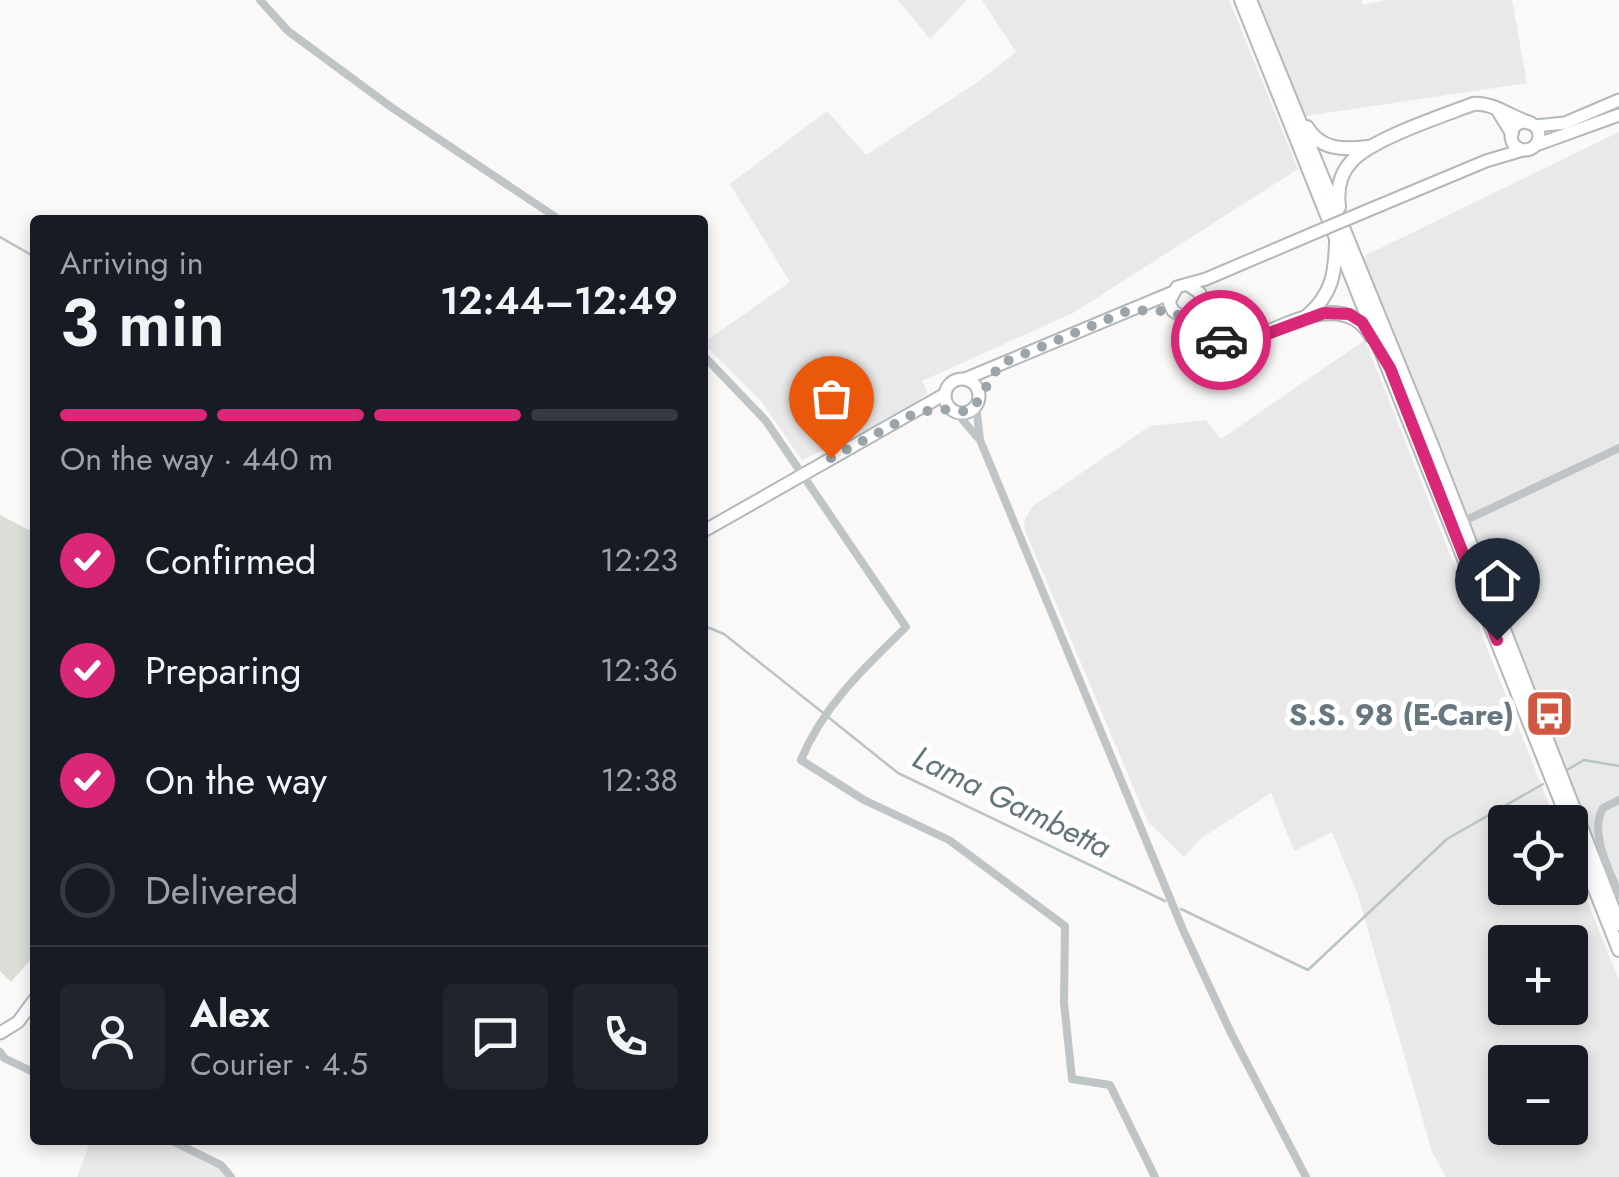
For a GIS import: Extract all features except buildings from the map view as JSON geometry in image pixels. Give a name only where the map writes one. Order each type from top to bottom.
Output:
[{"type":"main road","points":[[1241,0],[1462,522],[1619,924]]},
{"type":"main road","points":[[1250,0],[1562,805]]},
{"type":"main road","points":[[1521,142],[1517,125],[1565,123],[1619,100]]},
{"type":"main road","points":[[708,529],[917,412],[945,394],[949,384],[1180,286],[1231,269],[1314,233],[1364,212],[1486,160],[1539,136],[1532,124],[1483,103],[1473,104],[1370,147],[1350,162],[1341,178],[1338,206],[1342,236],[1332,286],[1323,302],[1304,318]]},
{"type":"main road","points":[[1295,108],[1312,136],[1326,146],[1370,147]]},
{"type":"main road","points":[[1498,110],[1521,142]]},
{"type":"main road","points":[[1521,142],[1619,114]]},
{"type":"main road","points":[[1130,310],[1182,316],[1201,303],[1231,269]]},
{"type":"main road","points":[[1188,285],[1197,289],[1214,337]]},
{"type":"main road","points":[[1171,293],[1170,307],[1228,343],[1242,343],[1304,318],[1342,312],[1356,317],[1368,329],[1390,368]]},
{"type":"main road","points":[[917,412],[967,412],[1000,364]]},
{"type":"main road","points":[[965,379],[974,384],[977,401]]},
{"type":"main road","points":[[945,394],[954,410]]},
{"type":"main road","points":[[1588,872],[1619,950]]},
{"type":"main road","points":[[0,1034],[18,1022],[30,1006]]},
{"type":"street","points":[[260,0],[288,31],[361,85],[553,215]]},
{"type":"street","points":[[708,360],[766,422],[906,627],[859,672],[813,731],[801,760],[864,800],[949,840],[1065,926],[1064,1003],[1072,1079],[1110,1084],[1155,1177]]},
{"type":"street","points":[[977,401],[980,440],[1184,932],[1231,1034],[1306,1177]]},
{"type":"street","points":[[954,410],[980,440]]},
{"type":"street","points":[[1462,522],[1619,448]]},
{"type":"street","points":[[1619,800],[1602,808],[1598,823],[1604,854],[1619,894]]},
{"type":"street","points":[[1602,880],[1619,909]]},
{"type":"street","points":[[0,1052],[30,1071]]},
{"type":"street","points":[[180,1145],[221,1165],[230,1177]]},
{"type":"shaded area","points":[[898,0],[967,0],[930,39]]},
{"type":"shaded area","points":[[982,0],[1229,0],[1298,169],[1073,313],[922,381],[928,393],[899,414],[802,460],[761,401],[708,348],[708,339],[790,282],[730,184],[827,111],[866,155],[978,82],[1016,52]]},
{"type":"shaded area","points":[[1256,0],[1361,0],[1363,5],[1385,0],[1512,0],[1527,83],[1306,116]]},
{"type":"shaded area","points":[[1619,132],[1619,902],[1588,824],[1588,805],[1580,805],[1362,257]]},
{"type":"shaded area","points":[[1365,340],[1549,805],[1488,805],[1488,905],[1588,903],[1619,980],[1619,1177],[1446,1177],[1432,1152],[1358,895],[1332,832],[1294,851],[1271,793],[1200,839],[1184,857],[1148,822],[1024,521],[1033,506],[1150,426],[1206,420],[1221,439]]},
{"type":"shaded area","points":[[0,515],[30,530],[30,961],[11,982],[0,971]]},
{"type":"shaded area","points":[[89,1145],[180,1145],[221,1165],[231,1177],[77,1177]]},
{"type":"waterway","name":"Lama Gambetta","points":[[0,237],[30,254]]},
{"type":"waterway","name":"Lama Gambetta","points":[[708,627],[724,634],[822,712]]},
{"type":"waterway","name":"Lama Gambetta","points":[[828,717],[898,773],[1165,901]]},
{"type":"waterway","name":"Lama Gambetta","points":[[1567,770],[1584,760],[1619,766]]},
{"type":"waterway","name":"Lama Gambetta","points":[[1181,909],[1308,970],[1447,839],[1543,784]]},
{"type":"way so far","points":[[831,458],[917,412],[967,412],[1000,364],[1130,310],[1187,317],[1221,340]]},
{"type":"place","name":"S.S. 98 (E-Care)","points":[[1549,714]]},
{"type":"route","points":[[1221,340],[1242,343],[1324,313],[1342,312],[1362,322],[1390,368],[1497,640]]}]
